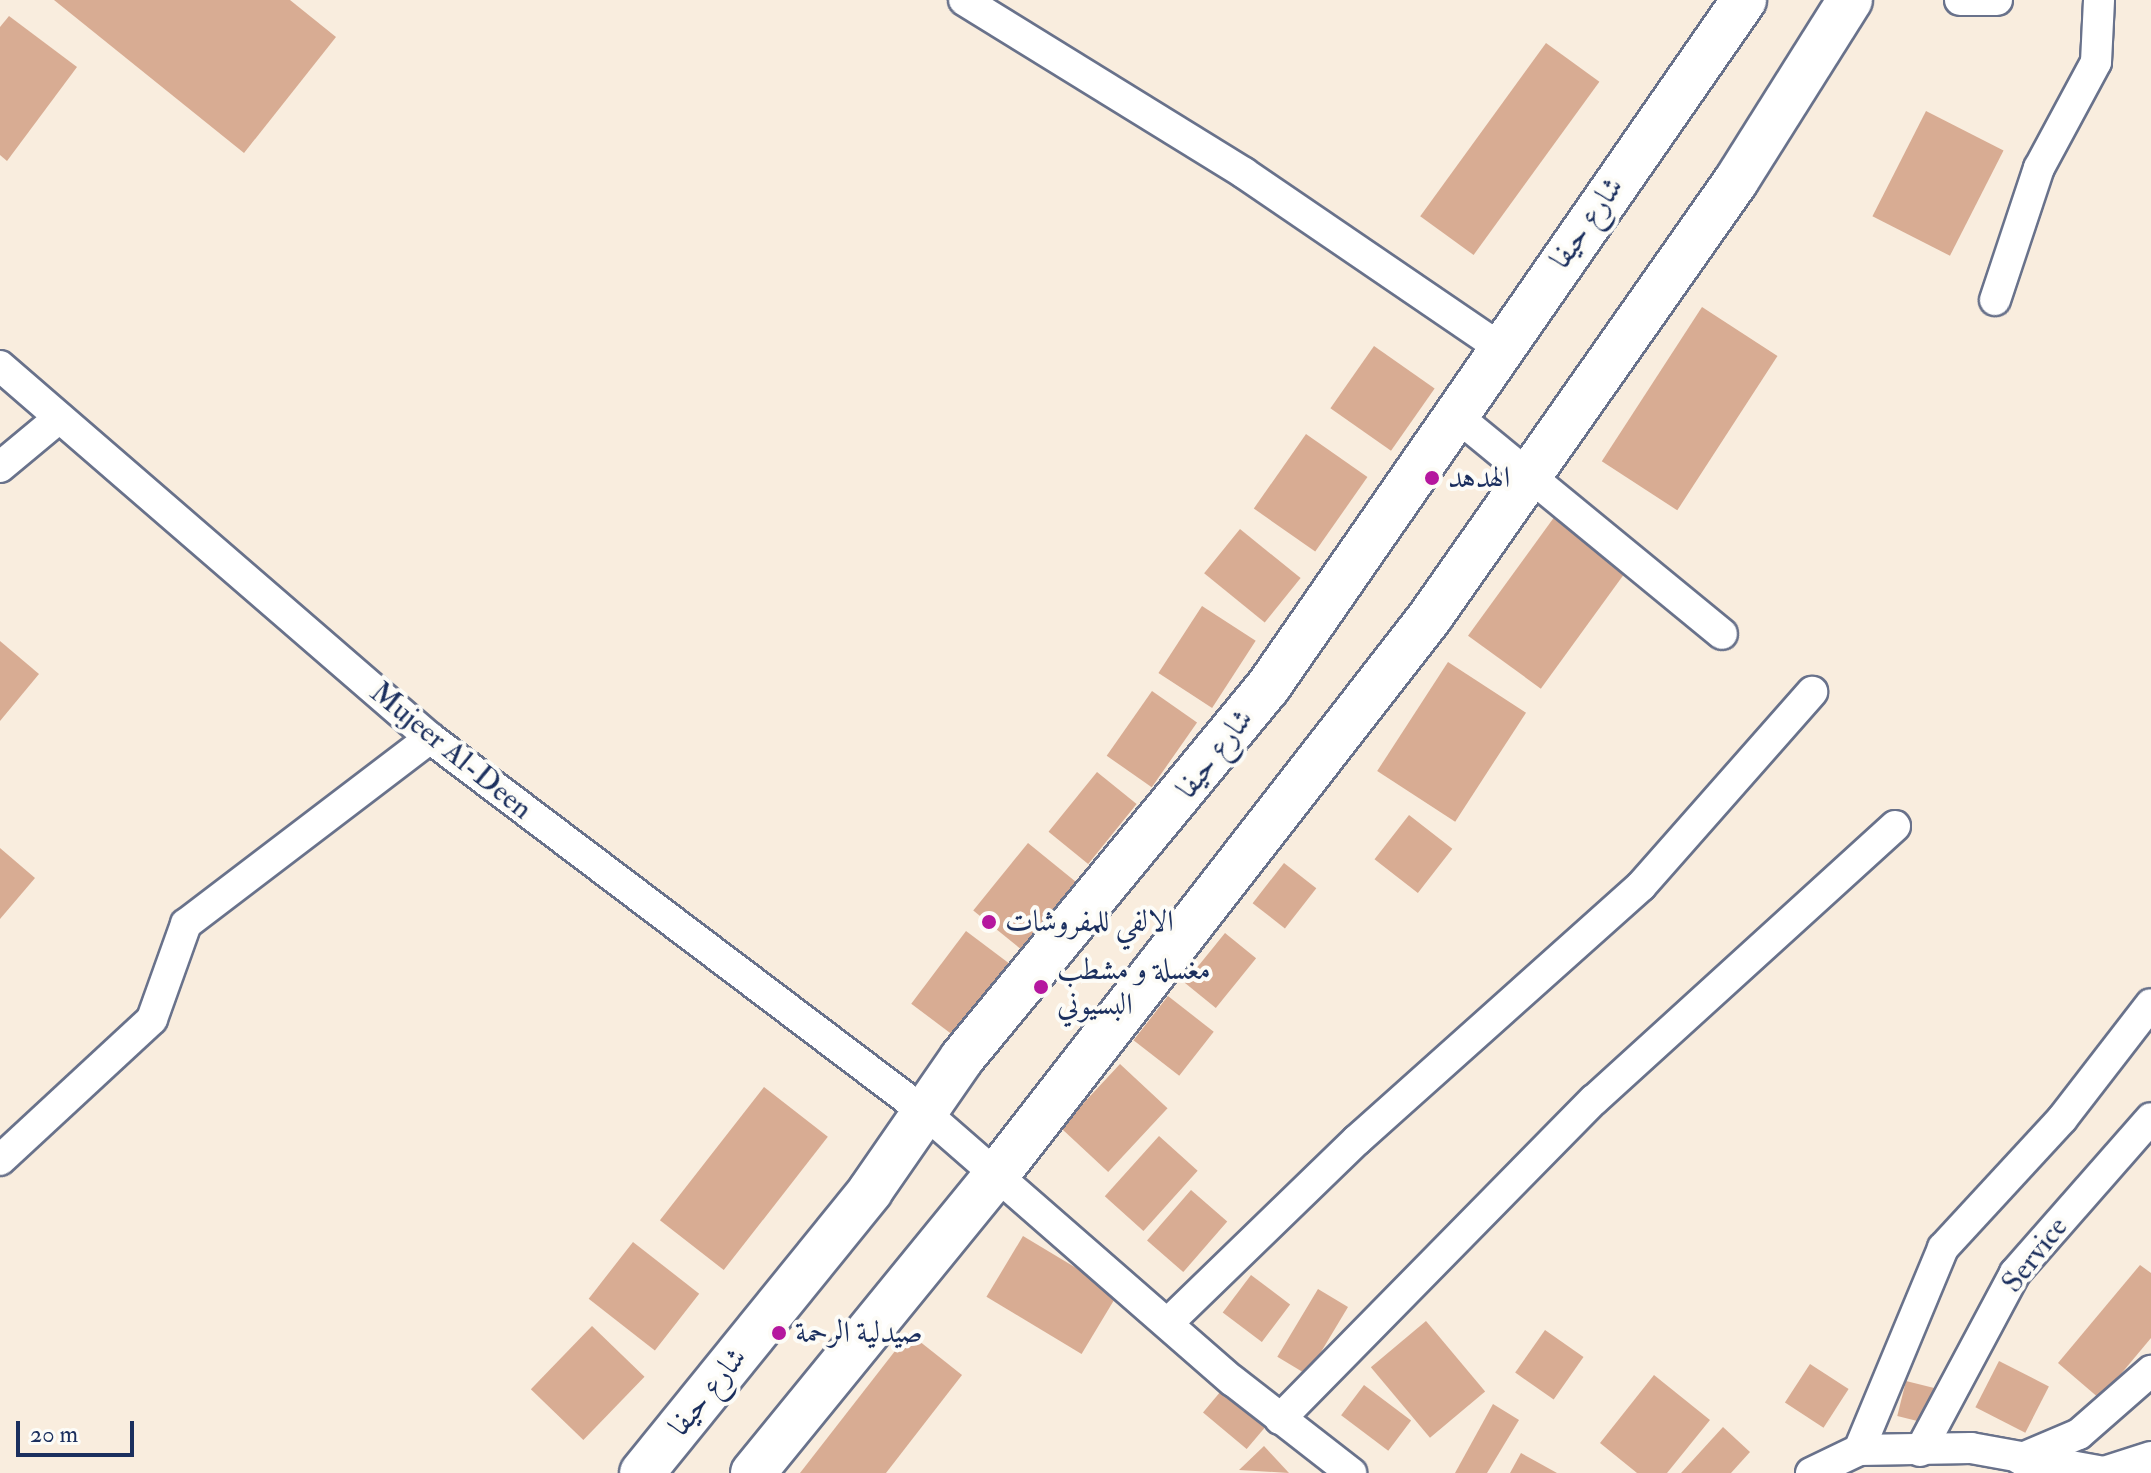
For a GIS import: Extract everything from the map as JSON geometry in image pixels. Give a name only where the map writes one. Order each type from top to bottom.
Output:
[{"type":"main road","name":"شارع حيفا","points":[[642,1473],[870,1191],[923,1111],[1268,687],[1453,413],[1744,0]]},
{"type":"main road","points":[[753,1473],[998,1173],[1430,617],[1736,181],[1850,0]]},
{"type":"street","points":[[964,0],[1244,173],[1499,347]]},
{"type":"street","points":[[1960,0],[1997,0]]},
{"type":"street","points":[[1995,300],[2039,168],[2096,62],[2099,0]]},
{"type":"street","name":"Mujeer Al-Deen","points":[[0,366],[430,738],[923,1111],[1280,1419],[1351,1473]]},
{"type":"street","points":[[1453,413],[1532,472],[1722,634]]},
{"type":"street","points":[[0,467],[59,418]]},
{"type":"street","points":[[1168,1323],[1357,1140],[1641,886],[1812,692]]},
{"type":"street","points":[[0,1160],[152,1019],[186,924],[430,738]]},
{"type":"street","points":[[1280,1419],[1594,1100],[1895,826]]},
{"type":"street","points":[[1859,1450],[1943,1248],[2062,1119],[2151,1004]]},
{"type":"street","name":"Service","points":[[1920,1451],[2015,1273],[2151,1118]]},
{"type":"street","points":[[2018,1459],[2079,1434],[2151,1371]]},
{"type":"street","points":[[1811,1473],[1859,1450],[1971,1448],[2018,1459],[2104,1472],[2151,1457]]},
{"type":"building","points":[[54,0],[290,0],[336,37],[244,153]]},
{"type":"building","points":[[9,16],[77,67],[7,161],[0,155],[0,27]]},
{"type":"building","points":[[1546,43],[1599,82],[1474,255],[1420,216]]},
{"type":"building","points":[[1926,111],[2004,150],[1950,256],[1872,216]]},
{"type":"building","points":[[1702,307],[1777,356],[1677,510],[1602,461]]},
{"type":"building","points":[[1374,346],[1435,388],[1391,451],[1330,408]]},
{"type":"building","points":[[1306,434],[1367,477],[1315,552],[1254,509]]},
{"type":"building","points":[[1555,516],[1628,569],[1541,689],[1468,636]]},
{"type":"building","points":[[1240,529],[1301,578],[1265,622],[1204,573]]},
{"type":"building","points":[[1202,606],[1256,641],[1212,708],[1158,673]]},
{"type":"building","points":[[0,641],[39,674],[0,721]]},
{"type":"building","points":[[1448,662],[1526,713],[1455,822],[1377,771]]},
{"type":"building","points":[[1152,691],[1197,723],[1152,787],[1107,756]]},
{"type":"building","points":[[1097,772],[1137,804],[1088,864],[1049,832]]},
{"type":"building","points":[[1409,815],[1452,849],[1418,893],[1375,859]]},
{"type":"building","points":[[1028,843],[1077,883],[1022,950],[973,911]]},
{"type":"building","points":[[0,848],[35,878],[0,919]]},
{"type":"building","points":[[1284,863],[1316,888],[1285,928],[1253,903]]},
{"type":"building","points":[[966,931],[1010,964],[955,1037],[911,1004]]},
{"type":"building","points":[[1225,933],[1256,958],[1216,1008],[1185,983]]},
{"type":"building","points":[[1168,996],[1214,1032],[1179,1076],[1134,1040]]},
{"type":"building","points":[[1120,1064],[1168,1108],[1108,1172],[1061,1128]]},
{"type":"building","points":[[764,1087],[828,1137],[724,1270],[660,1220]]},
{"type":"building","points":[[1159,1136],[1198,1171],[1143,1231],[1105,1196]]},
{"type":"building","points":[[1191,1190],[1227,1221],[1183,1272],[1147,1241]]},
{"type":"building","points":[[1023,1236],[1118,1293],[1082,1354],[986,1297]]},
{"type":"building","points":[[633,1242],[699,1294],[655,1350],[589,1299]]},
{"type":"building","points":[[2140,1265],[2151,1273],[2151,1338],[2100,1399],[2058,1363]]},
{"type":"building","points":[[1251,1275],[1290,1304],[1262,1342],[1223,1313]]},
{"type":"building","points":[[1318,1289],[1348,1307],[1307,1375],[1277,1357]]},
{"type":"building","points":[[1426,1321],[1485,1391],[1430,1438],[1371,1367]]},
{"type":"building","points":[[592,1326],[645,1377],[583,1440],[531,1389]]},
{"type":"building","points":[[1545,1330],[1584,1357],[1554,1400],[1515,1373]]},
{"type":"building","points":[[909,1333],[962,1375],[886,1473],[800,1473]]},
{"type":"building","points":[[1999,1361],[2049,1386],[2025,1433],[1975,1407]]},
{"type":"building","points":[[1810,1364],[1849,1389],[1824,1428],[1785,1403]]},
{"type":"building","points":[[1654,1375],[1710,1420],[1667,1473],[1637,1473],[1600,1443]]},
{"type":"building","points":[[1906,1381],[1934,1388],[1925,1423],[1897,1416]]},
{"type":"building","points":[[1364,1385],[1411,1421],[1388,1451],[1341,1415]]},
{"type":"building","points":[[1221,1391],[1265,1428],[1247,1449],[1203,1412]]},
{"type":"building","points":[[1493,1404],[1519,1420],[1487,1473],[1455,1473]]},
{"type":"building","points":[[1723,1427],[1750,1452],[1731,1473],[1681,1473]]},
{"type":"building","points":[[1264,1446],[1289,1473],[1239,1470]]},
{"type":"building","points":[[1521,1453],[1557,1473],[1510,1473]]},
{"type":"place","name":"الهدهد","points":[[1432,478]]},
{"type":"place","name":"الالفي للمفروشات","points":[[989,922]]},
{"type":"place","name":"مغسلة و مشطب البسيوني","points":[[1041,987]]},
{"type":"place","name":"صيدلية الرحمة","points":[[779,1333]]}]
